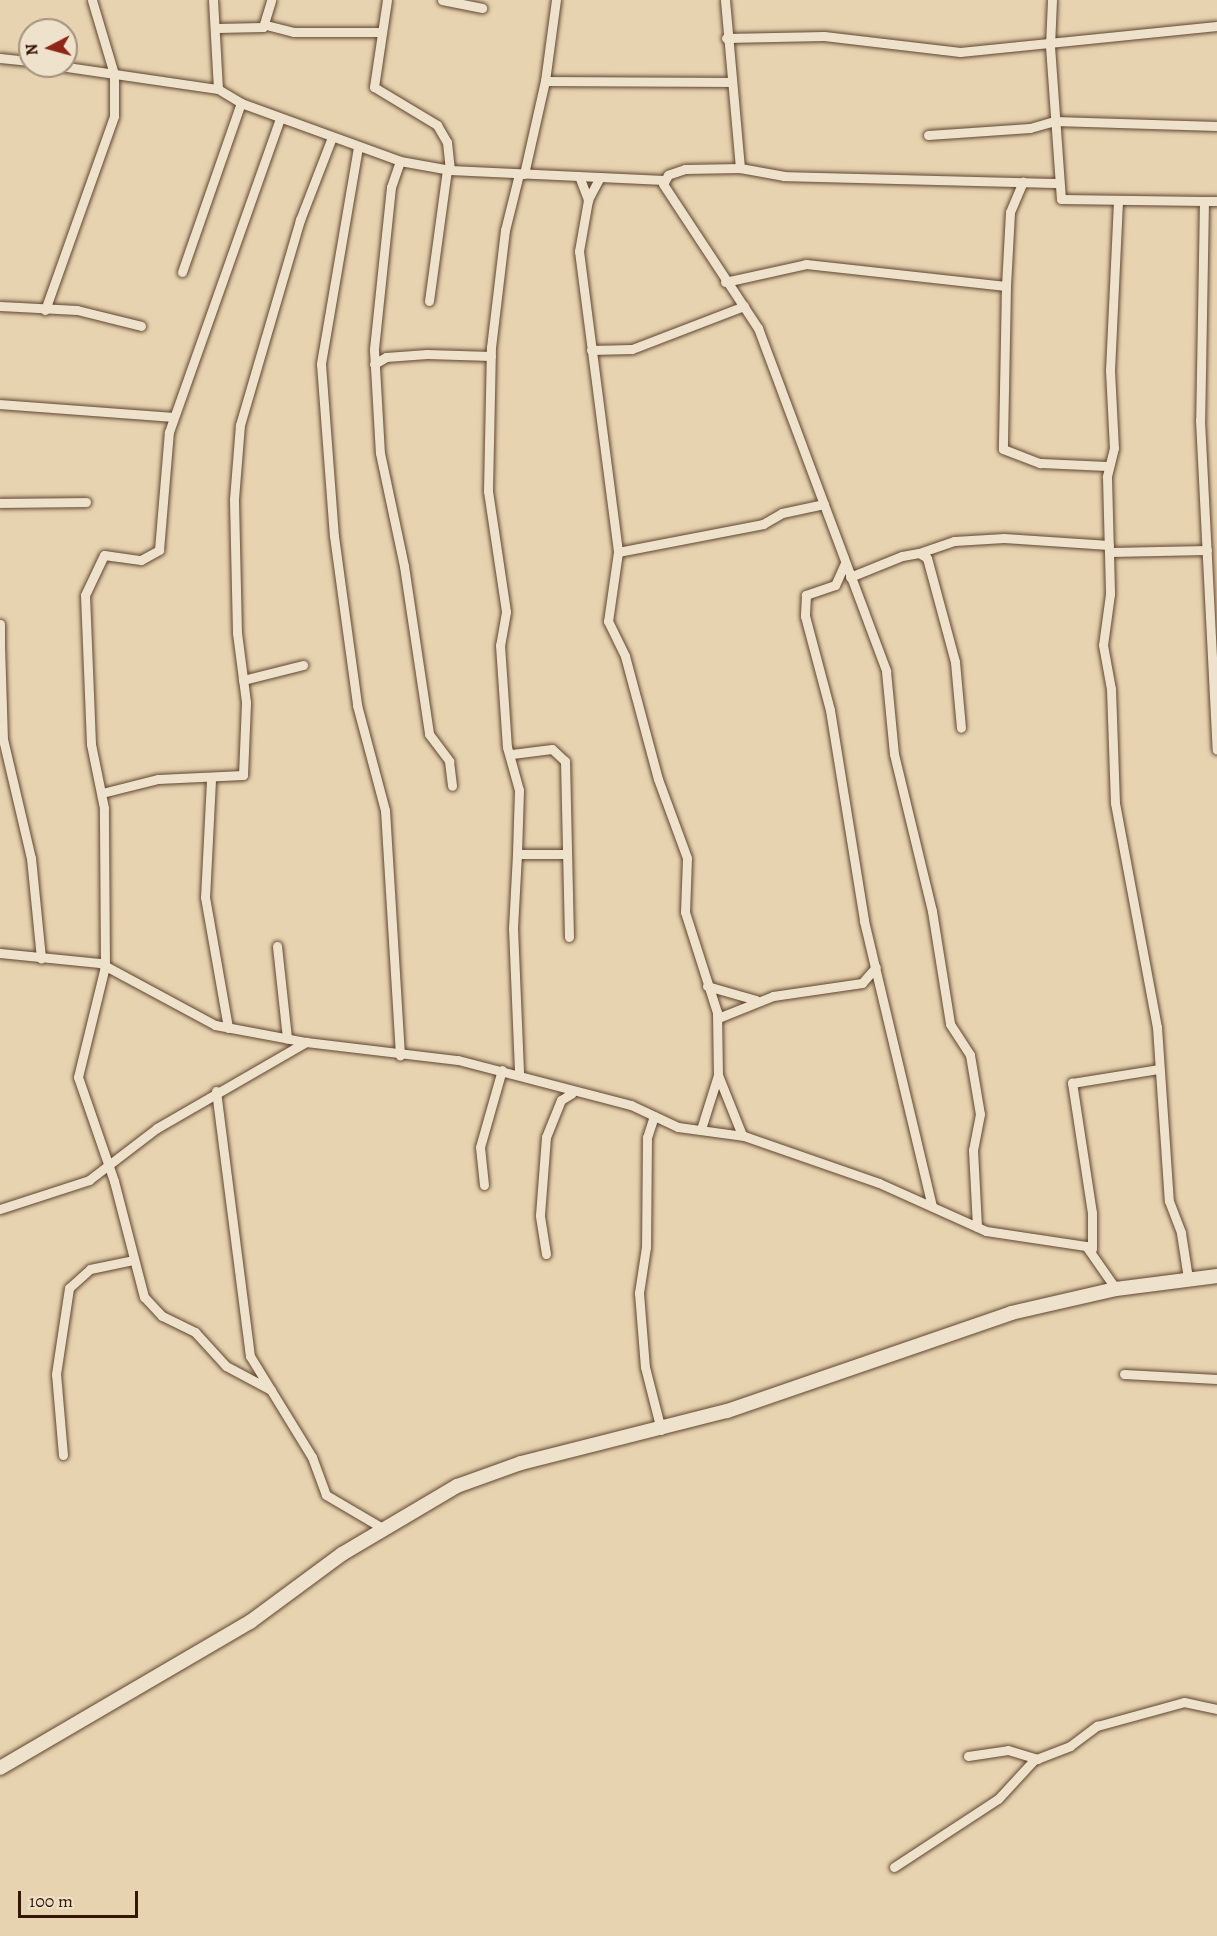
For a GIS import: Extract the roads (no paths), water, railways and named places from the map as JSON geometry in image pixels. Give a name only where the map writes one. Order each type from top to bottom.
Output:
[{"type":"street","points":[[45,310],[103,158],[114,116],[114,74],[92,0]]},
{"type":"street","points":[[213,0],[217,28],[218,89]]},
{"type":"street","points":[[266,25],[271,0]]},
{"type":"street","points":[[387,0],[379,32],[374,87],[437,125],[447,142],[449,170],[429,301]]},
{"type":"street","points":[[442,0],[482,8]]},
{"type":"street","points":[[519,1074],[513,928],[519,790],[512,754],[500,645],[506,612],[488,491],[490,356],[505,230],[545,81],[556,0]]},
{"type":"street","points":[[725,0],[726,38],[740,168]]},
{"type":"street","points":[[1052,0],[1050,46],[1054,121],[1059,183],[1064,201],[1217,201]]},
{"type":"street","points":[[217,28],[266,25],[294,32],[379,32]]},
{"type":"street","points":[[726,38],[824,36],[960,52],[1050,46],[1138,30],[1217,26]]},
{"type":"street","points":[[0,58],[18,60]]},
{"type":"street","points":[[78,69],[218,89],[241,103],[358,147],[400,161],[449,170],[664,180],[685,169],[740,168],[784,176],[1059,183]]},
{"type":"street","points":[[545,81],[730,81]]},
{"type":"street","points":[[182,272],[241,103]]},
{"type":"street","points":[[272,1390],[226,1366],[195,1332],[155,1311],[138,1286],[134,1260],[78,1077],[105,966],[102,793],[91,744],[86,595],[104,555],[141,560],[159,550],[173,417],[238,249],[280,118]]},
{"type":"street","points":[[928,135],[1030,128],[1054,121],[1217,126]]},
{"type":"street","points":[[102,793],[158,779],[212,780],[243,775],[243,680],[234,499],[240,425],[300,219],[332,137]]},
{"type":"street","points":[[358,147],[321,364],[330,495],[357,705],[385,810],[400,1056]]},
{"type":"street","points":[[400,161],[391,187],[374,350],[383,480],[404,566],[429,734],[449,761],[452,786]]},
{"type":"street","points":[[579,176],[588,200]]},
{"type":"street","points":[[600,177],[588,200],[579,251],[618,552],[608,621],[625,656],[657,779],[686,853],[685,912],[718,1018],[718,1075],[701,1129]]},
{"type":"street","points":[[664,180],[725,282],[758,328],[849,577],[886,671],[894,754],[932,911],[950,1024],[970,1056],[980,1114],[973,1150],[977,1227]]},
{"type":"street","points":[[1023,182],[1010,212],[1006,286],[1003,449],[1040,463],[1108,466]]},
{"type":"street","points":[[1118,201],[1110,370],[1114,448],[1108,466],[1110,603],[1102,629],[1111,689],[1115,803],[1157,1027],[1168,1202],[1181,1233],[1188,1278]]},
{"type":"street","points":[[1204,201],[1200,420],[1217,750]]},
{"type":"street","points":[[725,282],[806,264],[1006,286]]},
{"type":"street","points":[[0,306],[77,310],[141,326]]},
{"type":"street","points":[[591,350],[632,349],[744,306]]},
{"type":"street","points":[[374,350],[386,357]]},
{"type":"street","points":[[374,364],[386,357],[490,356]]},
{"type":"street","points":[[0,404],[55,412],[94,408],[173,417]]},
{"type":"street","points":[[0,503],[86,502]]},
{"type":"street","points":[[618,552],[763,524],[782,513],[824,504]]},
{"type":"street","points":[[849,577],[923,555],[931,548],[954,541],[1023,537],[1110,548],[1207,550]]},
{"type":"street","points":[[923,555],[951,639],[961,728]]},
{"type":"street","points":[[845,563],[835,585],[810,592],[804,607],[830,710],[876,967],[932,1206]]},
{"type":"street","points":[[0,624],[3,739],[31,858],[41,959]]},
{"type":"street","points":[[243,680],[303,665]]},
{"type":"street","points":[[512,754],[548,749],[563,757],[569,937]]},
{"type":"street","points":[[212,780],[205,897],[228,1028]]},
{"type":"street","points":[[517,854],[565,854]]},
{"type":"street","points":[[277,946],[287,1038]]},
{"type":"street","points":[[0,953],[105,966],[186,1014],[228,1028],[519,1074],[572,1093],[701,1129],[742,1135],[932,1206],[977,1227],[1092,1249]]},
{"type":"street","points":[[718,1018],[758,1001],[862,982],[876,967]]},
{"type":"street","points":[[707,986],[758,1001]]},
{"type":"street","points":[[0,1209],[89,1180],[105,1164],[216,1091],[258,1074],[306,1042]]},
{"type":"street","points":[[1116,1289],[1092,1249],[1092,1213],[1072,1083],[1158,1069]]},
{"type":"street","points":[[484,1185],[480,1147],[502,1070]]},
{"type":"street","points":[[718,1075],[742,1135]]},
{"type":"street","points":[[559,1088],[561,1100]]},
{"type":"street","points":[[216,1091],[247,1347],[312,1457],[326,1495],[384,1529]]},
{"type":"street","points":[[546,1254],[542,1180],[548,1125],[561,1100],[572,1093]]},
{"type":"street","points":[[654,1116],[647,1137],[646,1247],[639,1293],[645,1367],[661,1430]]},
{"type":"street","points":[[63,1455],[56,1374],[69,1288],[90,1269],[134,1260]]},
{"type":"street","points":[[0,1768],[240,1628],[384,1529],[457,1486],[521,1463],[661,1430],[959,1328],[1116,1289],[1217,1276]]},
{"type":"street","points":[[1124,1374],[1217,1379]]},
{"type":"street","points":[[894,1867],[998,1799],[1038,1759],[1110,1722],[1184,1702],[1217,1709]]},
{"type":"street","points":[[968,1756],[1008,1750],[1038,1759]]}]
